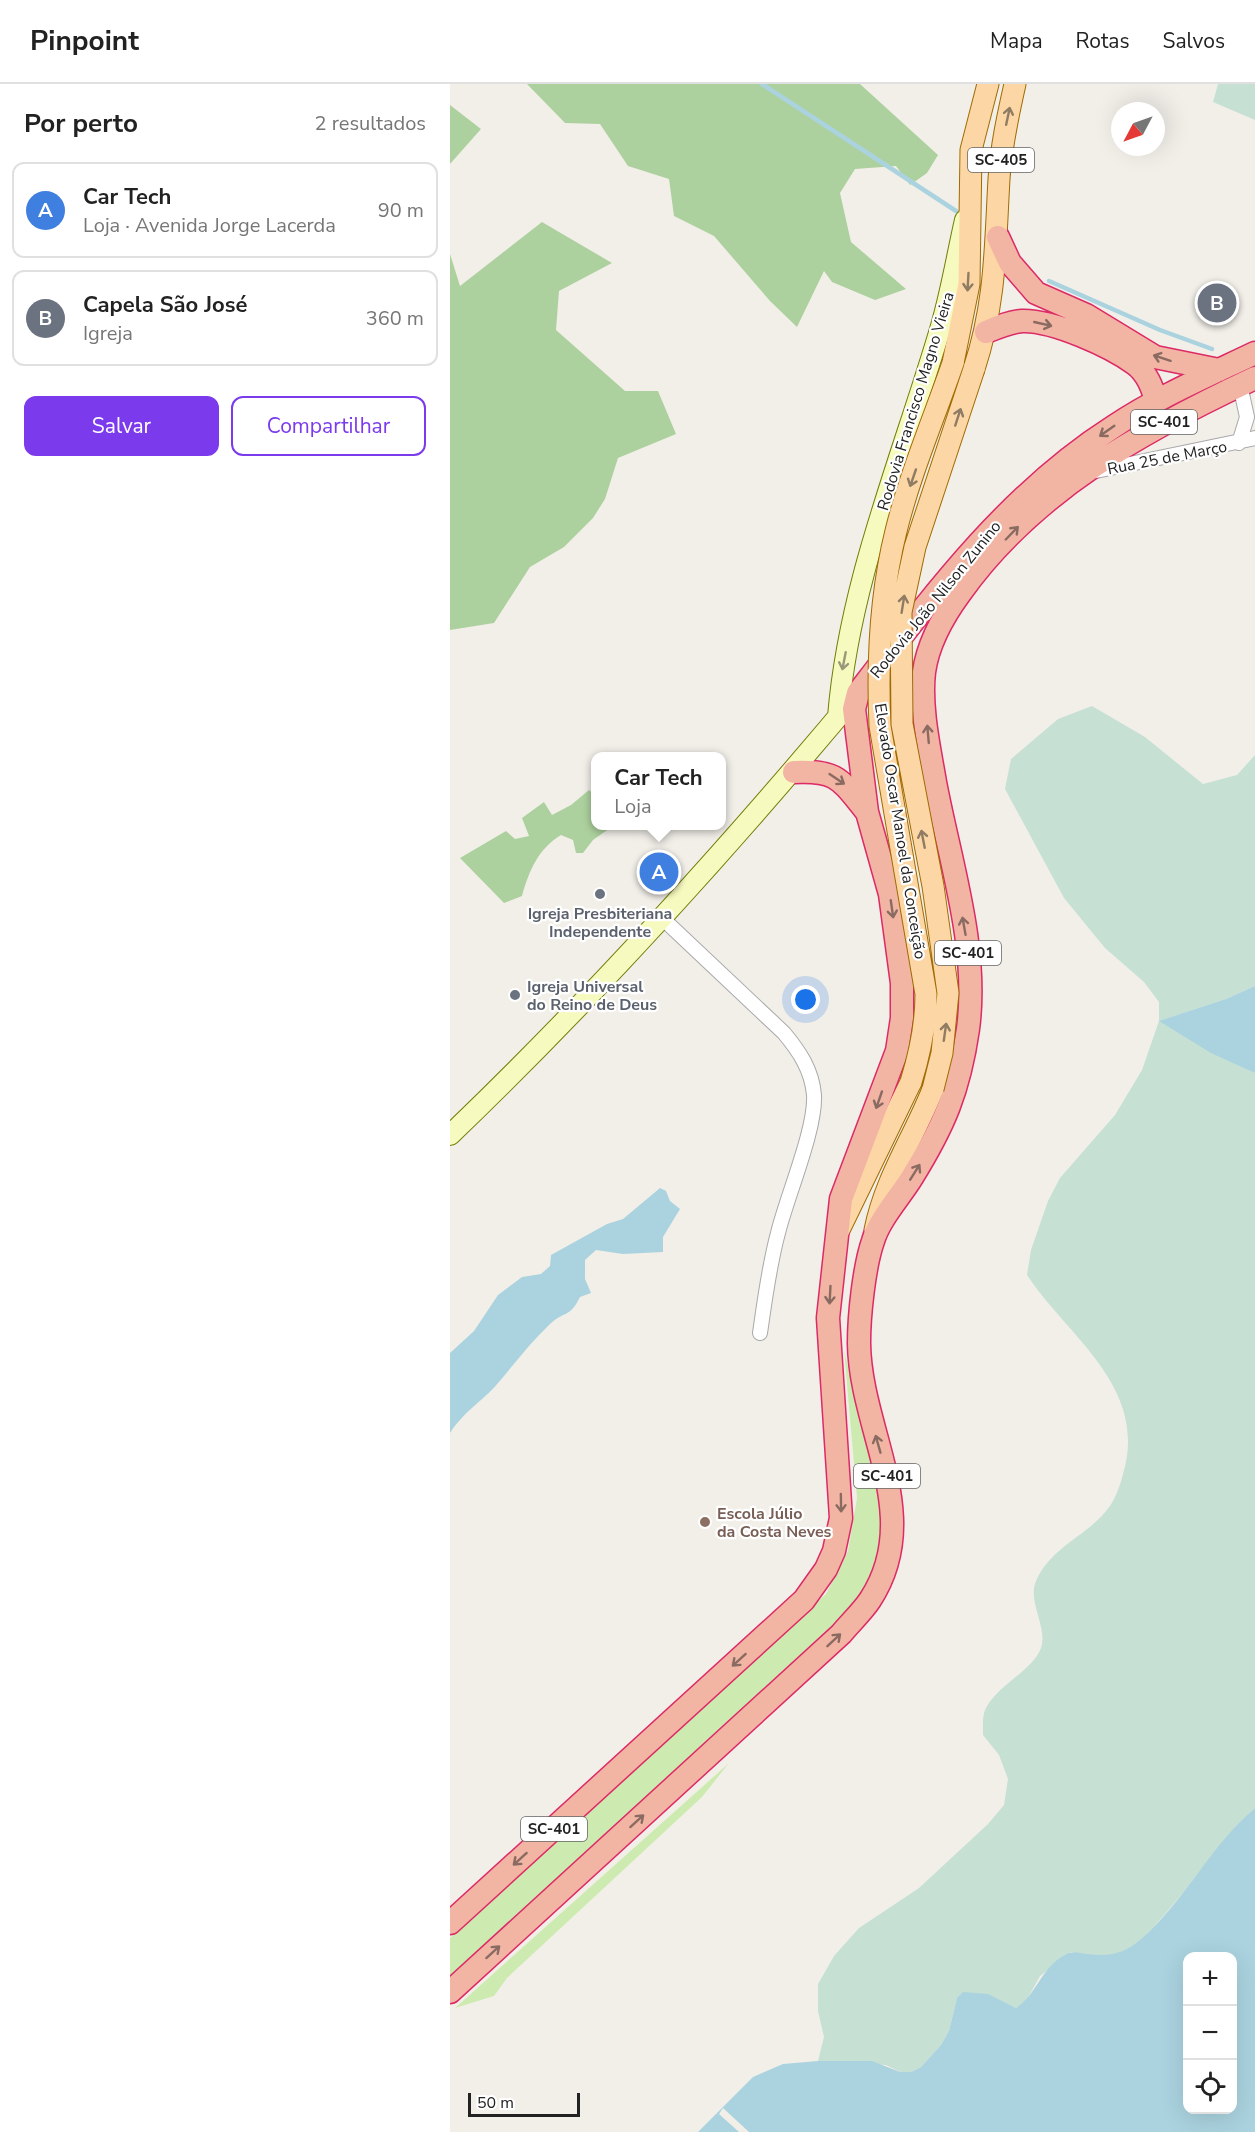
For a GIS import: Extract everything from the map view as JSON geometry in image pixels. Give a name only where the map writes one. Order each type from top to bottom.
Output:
[{"type":"highway","points":[[998,237],[1010,263],[1036,293],[1095,320],[1155,357],[1220,370]]},
{"type":"highway","points":[[986,332],[1021,321],[1039,322],[1063,330],[1100,345],[1136,365],[1149,380],[1156,400]]},
{"type":"highway","name":"Rodovia João Nilson Zunino","points":[[858,693],[969,553],[1016,503],[1060,465],[1111,428],[1156,400],[1255,353]]},
{"type":"highway","name":"Rodovia João Nilson Zunino","points":[[873,1239],[945,1120],[956,1088],[968,1026],[969,971],[965,929],[930,755],[924,671],[930,649],[954,602],[979,567],[1022,523],[1078,475],[1153,429],[1248,382]]},
{"type":"highway","name":"SC-401","points":[[450,1923],[804,1600],[826,1569],[834,1551],[841,1518],[828,1318],[835,1237],[841,1199],[897,1051],[902,1018],[902,983],[890,894],[867,812],[854,709],[858,693]]},
{"type":"highway","points":[[794,772],[820,771],[834,776],[867,812]]},
{"type":"highway","name":"SC-401","points":[[450,1992],[833,1642],[869,1601],[887,1562],[894,1524],[890,1485],[860,1367],[860,1319],[873,1239]]},
{"type":"main road","name":"Rodovia Francisco Magno Vieira","points":[[838,717],[843,667],[861,584],[883,502],[941,325],[969,202],[971,150],[988,84]]},
{"type":"main road","name":"SC-405","points":[[998,237],[999,177],[1015,84]]},
{"type":"main road","name":"Elevado Oscar Manoel da Conceição","points":[[835,1237],[911,1082],[921,1047],[926,1016],[926,994],[880,726],[878,683],[882,614],[896,531],[953,363],[964,317],[969,284],[969,202]]},
{"type":"main road","name":"Elevado Oscar Manoel da Conceição","points":[[873,1239],[889,1178],[922,1116],[933,1089],[942,1053],[948,993],[933,886],[902,724],[901,612],[915,547],[986,332],[998,237]]},
{"type":"main road","points":[[450,1135],[511,1076],[661,917],[794,772],[858,693]]},
{"type":"street","points":[[1239,443],[1251,420],[1248,382]]},
{"type":"street","name":"Rua 25 de Março","points":[[1078,475],[1255,438]]},
{"type":"street","points":[[661,917],[784,1033],[799,1051],[809,1070],[814,1095],[812,1117],[778,1232],[760,1333]]},
{"type":"green space","points":[[527,84],[860,84],[938,155],[927,173],[910,185],[896,166],[855,169],[840,193],[851,242],[906,289],[875,300],[832,282],[824,271],[797,327],[770,301],[714,236],[674,216],[669,179],[628,166],[600,124],[565,123]]},
{"type":"green space","points":[[1218,84],[1255,84],[1255,120],[1213,102]]},
{"type":"green space","points":[[450,105],[481,129],[450,164]]},
{"type":"green space","points":[[542,222],[612,263],[559,291],[556,330],[625,391],[658,391],[676,434],[618,458],[605,499],[593,518],[564,547],[530,567],[494,623],[450,630],[450,254],[460,286]]},
{"type":"green space","points":[[1092,706],[1145,737],[1203,784],[1237,775],[1255,755],[1255,986],[1226,999],[1160,1021],[1255,1073],[1255,1808],[1223,1842],[1167,1912],[1132,1947],[1112,1956],[1071,1952],[1040,1976],[1025,2003],[1016,2008],[999,2000],[957,1998],[949,2031],[941,2045],[921,2067],[911,2072],[900,2072],[886,2065],[818,2061],[824,2037],[818,2011],[818,1984],[834,1956],[859,1928],[919,1888],[988,1824],[1004,1805],[1008,1779],[999,1755],[983,1735],[985,1711],[991,1700],[1031,1663],[1041,1648],[1042,1632],[1034,1597],[1036,1581],[1059,1551],[1106,1511],[1115,1498],[1123,1474],[1128,1443],[1125,1415],[1115,1389],[1100,1365],[1027,1275],[1031,1250],[1048,1201],[1060,1178],[1115,1115],[1142,1070],[1159,1021],[1159,1002],[1144,982],[1105,948],[1064,898],[1005,789],[1011,759],[1058,719]]},
{"type":"green space","points":[[589,790],[591,792],[591,830],[607,830],[593,840],[583,853],[576,853],[573,840],[561,835],[553,841],[536,861],[522,896],[504,903],[460,858],[506,831],[515,839],[529,836],[522,818],[544,802],[552,815],[571,805]]},
{"type":"green space","points":[[844,1350],[860,1419],[877,1467],[882,1528],[878,1560],[859,1595],[839,1619],[450,1976],[450,1938],[826,1594],[848,1551],[857,1498]]},
{"type":"green space","points":[[729,1763],[702,1797],[507,1978],[494,1996],[455,2008]]},
{"type":"water","points":[[1255,986],[1255,1073],[1211,1053],[1159,1021],[1226,999]]},
{"type":"water","points":[[660,1188],[666,1191],[670,1201],[680,1209],[663,1237],[663,1252],[623,1254],[596,1250],[585,1260],[585,1279],[591,1293],[580,1297],[570,1312],[555,1320],[543,1331],[492,1390],[462,1418],[450,1433],[450,1353],[474,1331],[498,1295],[522,1277],[541,1274],[550,1266],[551,1255],[607,1224],[623,1219]]},
{"type":"water","points":[[1255,1808],[1255,2132],[698,2132],[753,2077],[783,2064],[818,2061],[872,2061],[900,2072],[911,2072],[921,2067],[941,2045],[949,2031],[957,1998],[963,1992],[988,1994],[1016,2008],[1030,1995],[1052,1965],[1069,1953],[1109,1955],[1128,1948],[1157,1924],[1225,1839]]},
{"type":"pier","points":[[723,2108],[749,2132],[739,2132],[719,2114]]},
{"type":"waterway","points":[[762,84],[956,211]]},
{"type":"waterway","points":[[1049,281],[1160,330],[1212,349]]},
{"type":"place","name":"Capela São José","points":[[1217,303]]},
{"type":"place","name":"Car Tech","points":[[659,872]]},
{"type":"place","name":"Igreja Presbiteriana Independente","points":[[600,894]]},
{"type":"place","name":"Igreja Universal do Reino de Deus","points":[[515,995]]},
{"type":"place","name":"Escola Júlio da Costa Neves","points":[[705,1522]]}]
